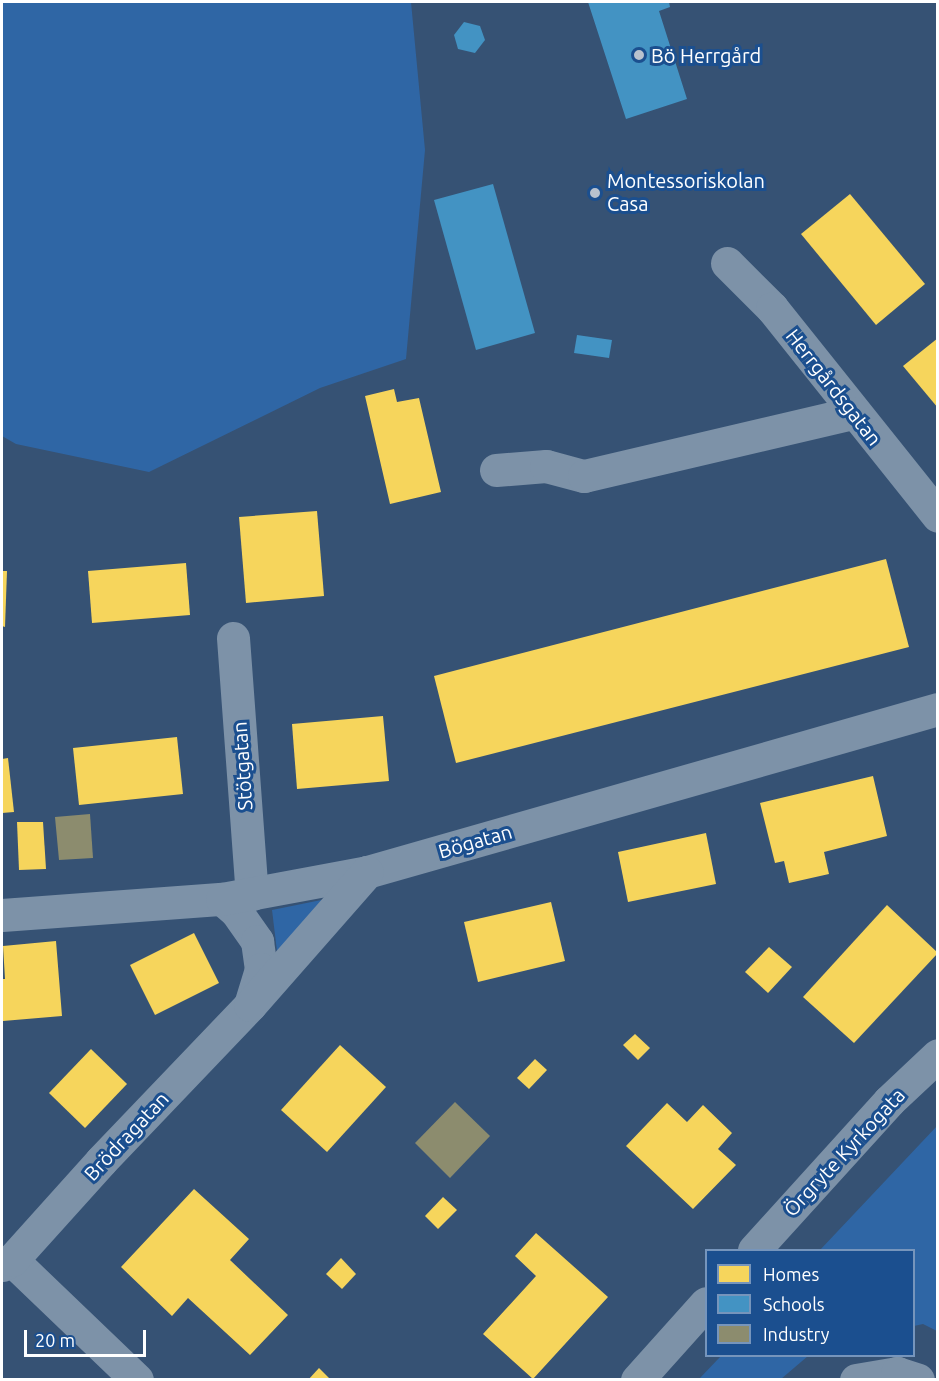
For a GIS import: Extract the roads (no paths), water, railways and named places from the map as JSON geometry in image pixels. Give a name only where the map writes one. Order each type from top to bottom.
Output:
[{"type":"street","name":"Herrgårdsgatan","points":[[727,263],[763,315],[853,413],[938,516]]},
{"type":"street","points":[[496,470],[546,466],[584,476],[853,413]]},
{"type":"street","name":"Stötgatan","points":[[233,638],[237,896]]},
{"type":"street","name":"Bögatan","points":[[2,915],[237,896],[368,872],[938,710]]},
{"type":"street","name":"Brödragatan","points":[[7,1263],[250,1005],[368,872]]},
{"type":"street","name":"Brödragatan","points":[[237,896],[236,910],[257,941],[261,969],[250,1005]]},
{"type":"street","name":"Örgryte Kyrkogata","points":[[756,1249],[889,1101],[938,1055]]},
{"type":"street","points":[[7,1263],[137,1380]]},
{"type":"street","points":[[637,1380],[705,1304]]},
{"type":"street","points":[[856,1380],[897,1373],[918,1380]]},
{"type":"place","name":"Bö Herrgård","points":[[639,55]]},
{"type":"place","name":"Montessoriskolan Casa","points":[[595,193]]}]
